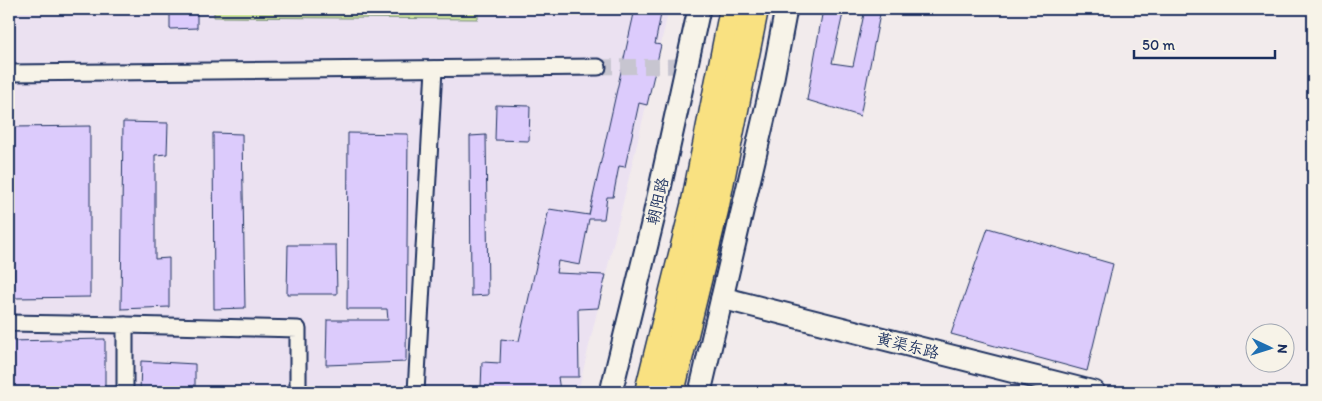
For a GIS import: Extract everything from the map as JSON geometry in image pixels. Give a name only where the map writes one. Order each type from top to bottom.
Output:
[{"type":"highway","points":[[650,392],[695,206],[734,9]]},
{"type":"highway","points":[[670,392],[714,210],[754,9]]},
{"type":"street","name":"朝阳路","points":[[611,392],[657,200],[698,9]]},
{"type":"street","points":[[700,392],[772,83],[786,9]]},
{"type":"street","points":[[9,72],[598,67]]},
{"type":"street","points":[[416,392],[434,69]]},
{"type":"street","name":"黄渠东路","points":[[722,298],[1094,392]]},
{"type":"street","points":[[9,323],[298,329],[298,392]]},
{"type":"street","points":[[124,392],[125,325]]},
{"type":"shaded area","points":[[9,9],[669,9],[578,392],[9,392]]},
{"type":"green space","points":[[214,9],[478,9],[478,19],[214,17]]},
{"type":"building","points":[[170,9],[197,9],[197,28],[170,29]]},
{"type":"building","points":[[635,9],[662,9],[655,44],[661,45],[647,105],[639,103],[625,167],[619,166],[613,197],[607,197],[604,219],[589,219],[580,265],[558,261],[556,273],[606,275],[598,308],[578,309],[579,377],[558,377],[560,391],[468,392],[469,386],[481,388],[482,362],[500,363],[501,339],[519,341],[549,209],[589,215]]},
{"type":"building","points":[[823,9],[844,9],[832,63],[853,66],[865,9],[881,9],[860,116],[807,100]]},
{"type":"building","points":[[496,105],[530,106],[529,141],[495,140]]},
{"type":"building","points":[[123,122],[168,123],[167,154],[155,155],[155,259],[169,258],[169,307],[121,309]]},
{"type":"building","points":[[90,126],[90,297],[14,298],[13,127]]},
{"type":"building","points":[[213,133],[242,134],[245,308],[214,309]]},
{"type":"building","points":[[348,133],[408,134],[406,362],[326,365],[327,320],[388,320],[387,309],[347,309]]},
{"type":"building","points":[[486,135],[488,295],[471,296],[470,136]]},
{"type":"building","points":[[988,228],[1113,264],[1087,371],[951,334]]},
{"type":"building","points":[[288,245],[336,245],[337,294],[287,294]]},
{"type":"building","points":[[105,339],[105,392],[9,392],[9,341]]},
{"type":"building","points":[[141,361],[195,364],[195,392],[140,392]]},
{"type":"tunnel","points":[[598,67],[688,66]]}]
